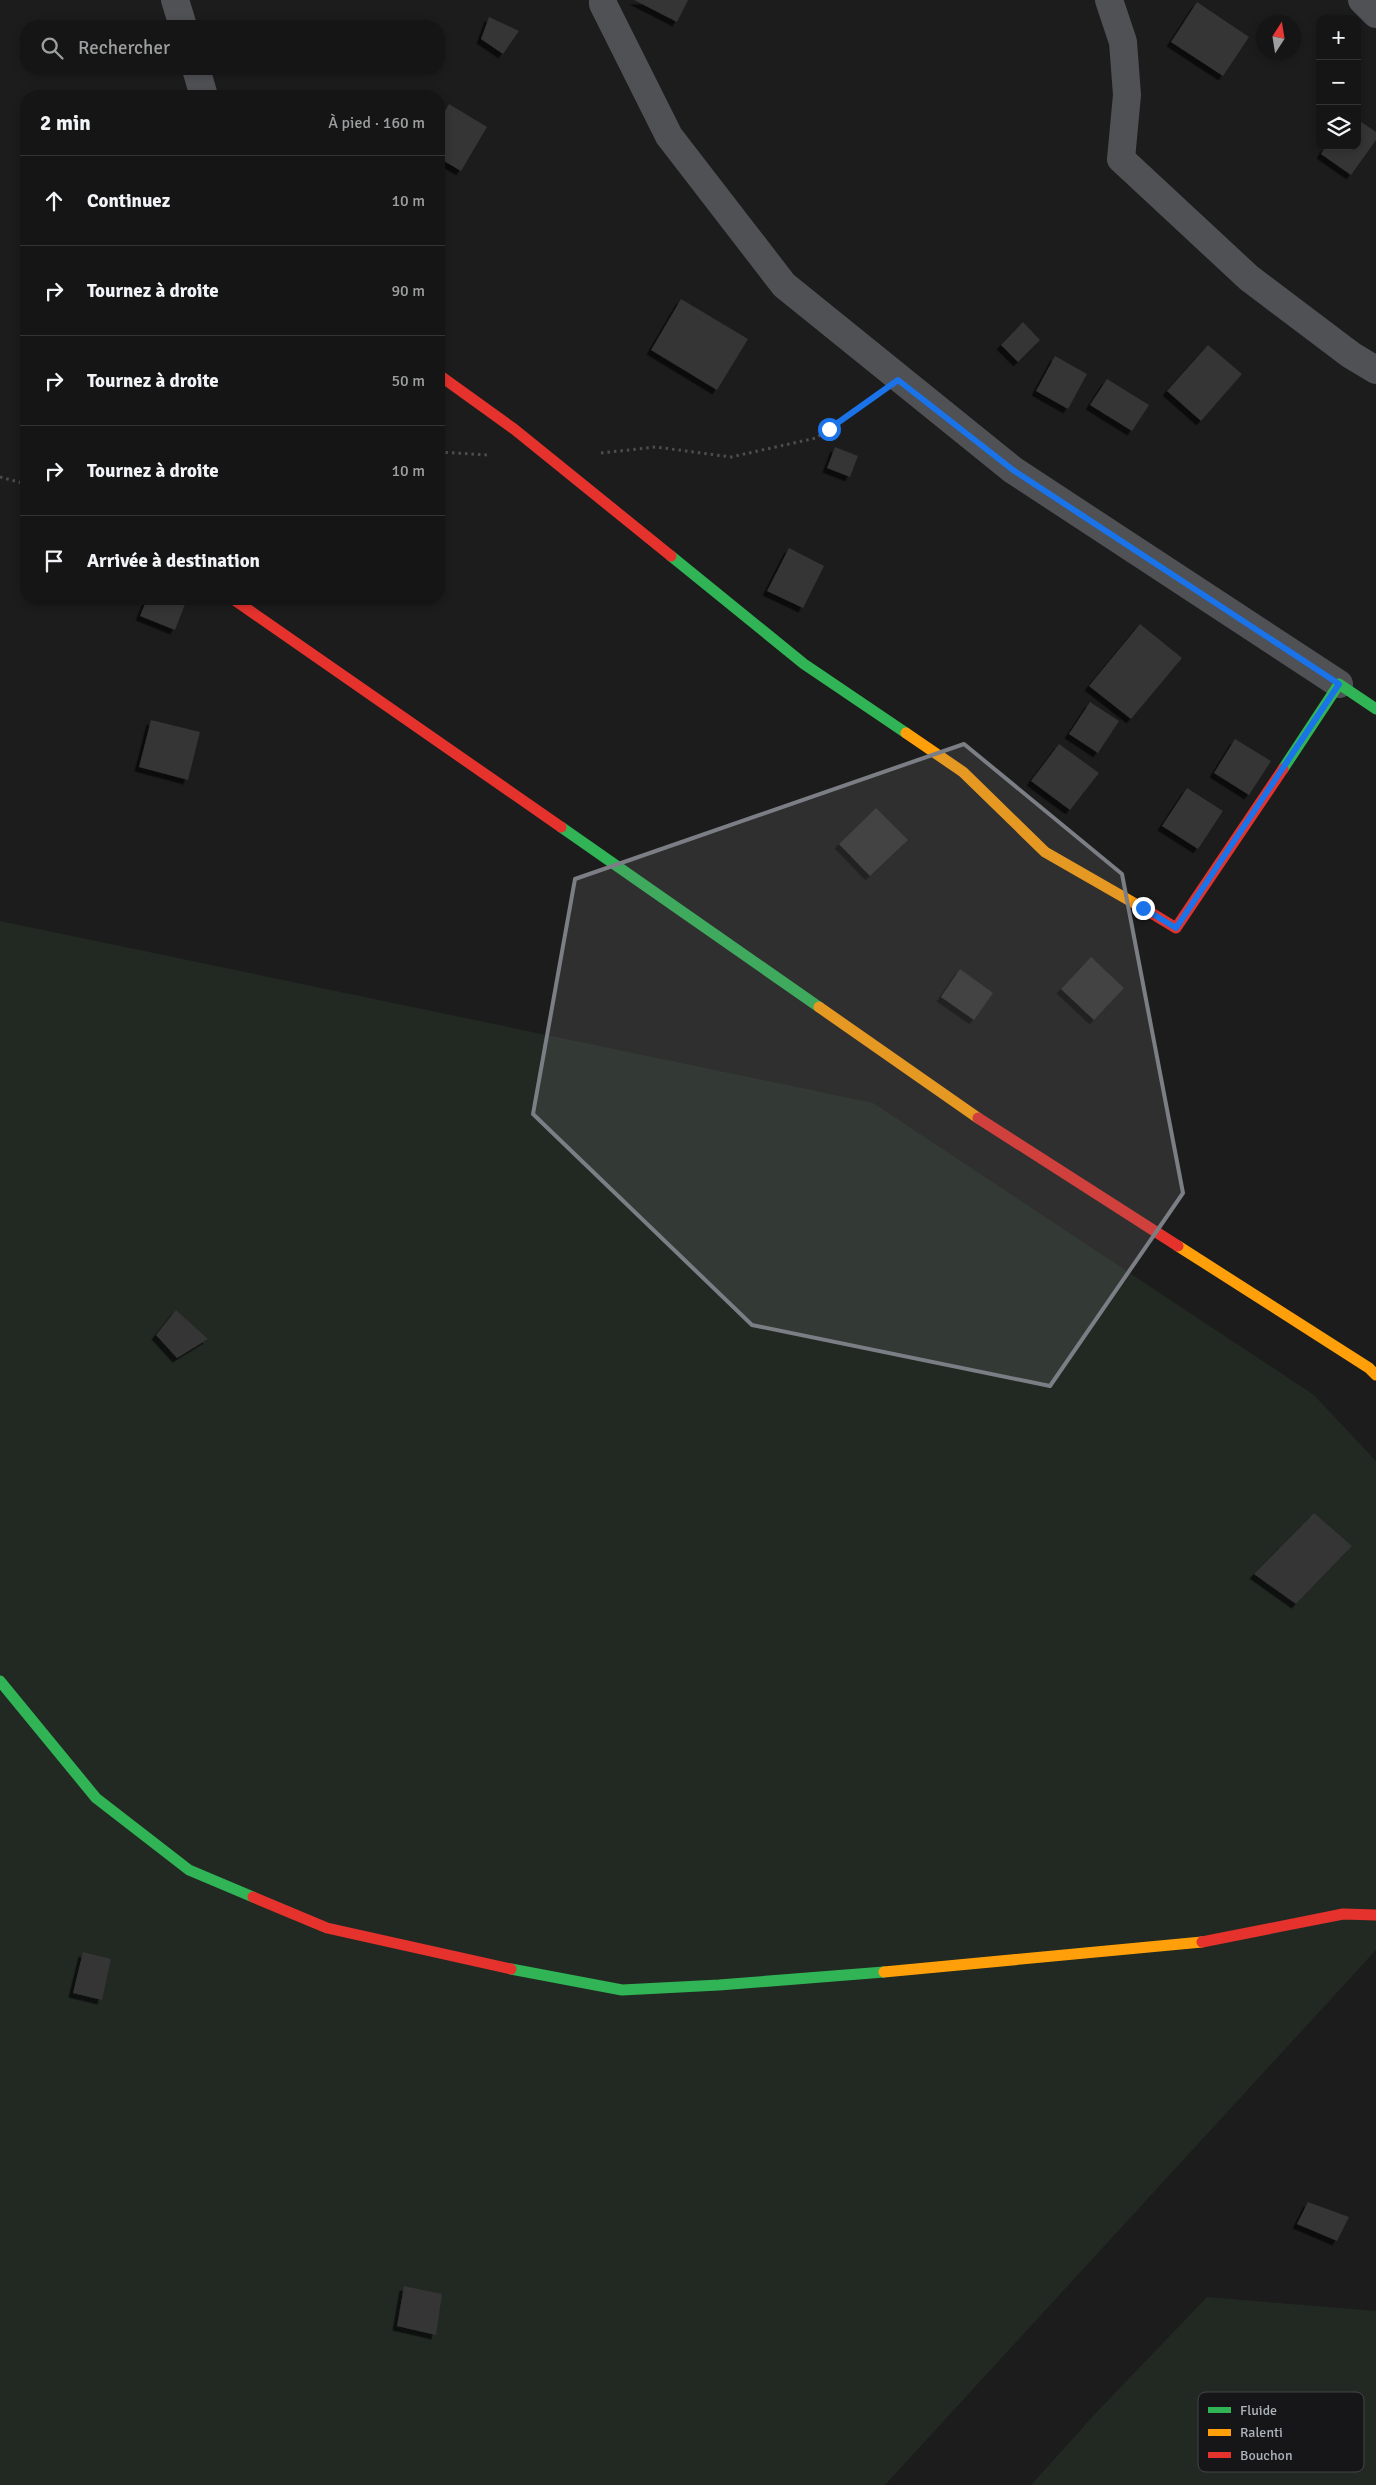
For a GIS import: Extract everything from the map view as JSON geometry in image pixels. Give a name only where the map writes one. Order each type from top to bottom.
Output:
[{"type":"street","points":[[175,0],[181,20]]},
{"type":"street","points":[[603,0],[602,4],[669,136],[784,285],[898,380],[1013,470],[1376,709]]},
{"type":"street","points":[[1109,0],[1123,42],[1127,95],[1121,159],[1249,278],[1351,355],[1376,370]]},
{"type":"street","points":[[1362,0],[1376,14]]},
{"type":"street","points":[[198,75],[202,90]]},
{"type":"street","points":[[445,379],[551,458],[804,664],[963,772],[1045,852],[1176,928],[1339,684]]},
{"type":"street","points":[[242,605],[998,1132],[1369,1368],[1376,1375]]},
{"type":"street","points":[[0,1681],[96,1798],[189,1870],[327,1928],[520,1971],[622,1990],[719,1986],[892,1972],[1195,1942],[1342,1914],[1376,1915]]},
{"type":"path","points":[[551,458],[656,446],[731,457],[816,438],[898,380]]},
{"type":"path","points":[[445,452],[495,455]]},
{"type":"path","points":[[0,477],[20,482]]},
{"type":"highlighted area","points":[[964,744],[1122,874],[1183,1193],[1050,1386],[752,1325],[533,1114],[575,879]]},
{"type":"shaded area","points":[[0,921],[873,1103],[1314,1395],[1376,1461],[1376,1950],[885,2485],[0,2485]]},
{"type":"shaded area","points":[[1207,2297],[1376,2311],[1376,2485],[1031,2485],[1094,2415]]},
{"type":"building","points":[[634,0],[688,0],[677,22]]},
{"type":"building","points":[[1197,2],[1249,37],[1223,76],[1171,42]]},
{"type":"building","points":[[489,17],[519,31],[503,54],[481,39]]},
{"type":"building","points":[[449,104],[487,127],[461,171],[445,162],[445,111]]},
{"type":"building","points":[[1361,122],[1376,132],[1376,140],[1351,175],[1321,154],[1324,150],[1361,150]]},
{"type":"building","points":[[681,299],[748,339],[717,390],[651,350]]},
{"type":"building","points":[[1023,322],[1040,340],[1018,362],[1001,345]]},
{"type":"building","points":[[1208,345],[1242,374],[1201,421],[1167,391]]},
{"type":"building","points":[[1055,356],[1087,374],[1068,409],[1036,391]]},
{"type":"building","points":[[1107,379],[1149,405],[1132,431],[1090,405]]},
{"type":"building","points":[[835,447],[858,456],[850,477],[827,468]]},
{"type":"building","points":[[789,548],[824,566],[803,608],[767,591]]},
{"type":"building","points":[[145,605],[185,605],[175,630],[140,616]]},
{"type":"building","points":[[1140,624],[1182,658],[1131,719],[1089,686]]},
{"type":"building","points":[[1090,702],[1119,721],[1098,753],[1069,734]]},
{"type":"building","points":[[151,720],[200,732],[188,780],[139,767]]},
{"type":"building","points":[[1235,739],[1271,761],[1249,795],[1214,773]]},
{"type":"building","points":[[1059,744],[1099,773],[1070,810],[1031,781]]},
{"type":"building","points":[[1187,788],[1223,811],[1198,849],[1162,826]]},
{"type":"building","points":[[876,808],[908,840],[870,876],[839,844]]},
{"type":"building","points":[[1091,957],[1124,988],[1094,1020],[1061,989]]},
{"type":"building","points":[[960,969],[993,993],[974,1020],[941,997]]},
{"type":"building","points":[[176,1310],[208,1339],[177,1358],[156,1335]]},
{"type":"building","points":[[1314,1513],[1352,1546],[1296,1604],[1254,1574]]},
{"type":"building","points":[[83,1952],[111,1959],[102,2000],[73,1993]]},
{"type":"building","points":[[1308,2202],[1349,2217],[1337,2241],[1297,2224]]},
{"type":"building","points":[[404,2286],[442,2294],[436,2335],[397,2326]]},
{"type":"traffic: fast","points":[[671,556],[804,664],[906,733]]},
{"type":"traffic: fast","points":[[1283,769],[1339,684],[1376,709]]},
{"type":"traffic: fast","points":[[561,827],[819,1007]]},
{"type":"traffic: fast","points":[[0,1681],[96,1798],[189,1870],[253,1897]]},
{"type":"traffic: fast","points":[[511,1969],[622,1990],[719,1985],[884,1972]]},
{"type":"traffic: slow","points":[[906,733],[963,772],[1045,852],[1153,914]]},
{"type":"traffic: slow","points":[[819,1007],[978,1118]]},
{"type":"traffic: slow","points":[[1178,1246],[1369,1368],[1376,1375]]},
{"type":"traffic: slow","points":[[884,1972],[1202,1942]]},
{"type":"traffic: jam","points":[[445,379],[514,429],[671,556]]},
{"type":"traffic: jam","points":[[242,605],[561,827]]},
{"type":"traffic: jam","points":[[1153,914],[1176,928],[1283,769]]},
{"type":"traffic: jam","points":[[978,1118],[1178,1246]]},
{"type":"traffic: jam","points":[[253,1897],[327,1928],[511,1969]]},
{"type":"traffic: jam","points":[[1202,1942],[1343,1914],[1376,1915]]},
{"type":"route","points":[[829,429],[898,380],[1013,470],[1339,684],[1176,928],[1143,908]]}]
